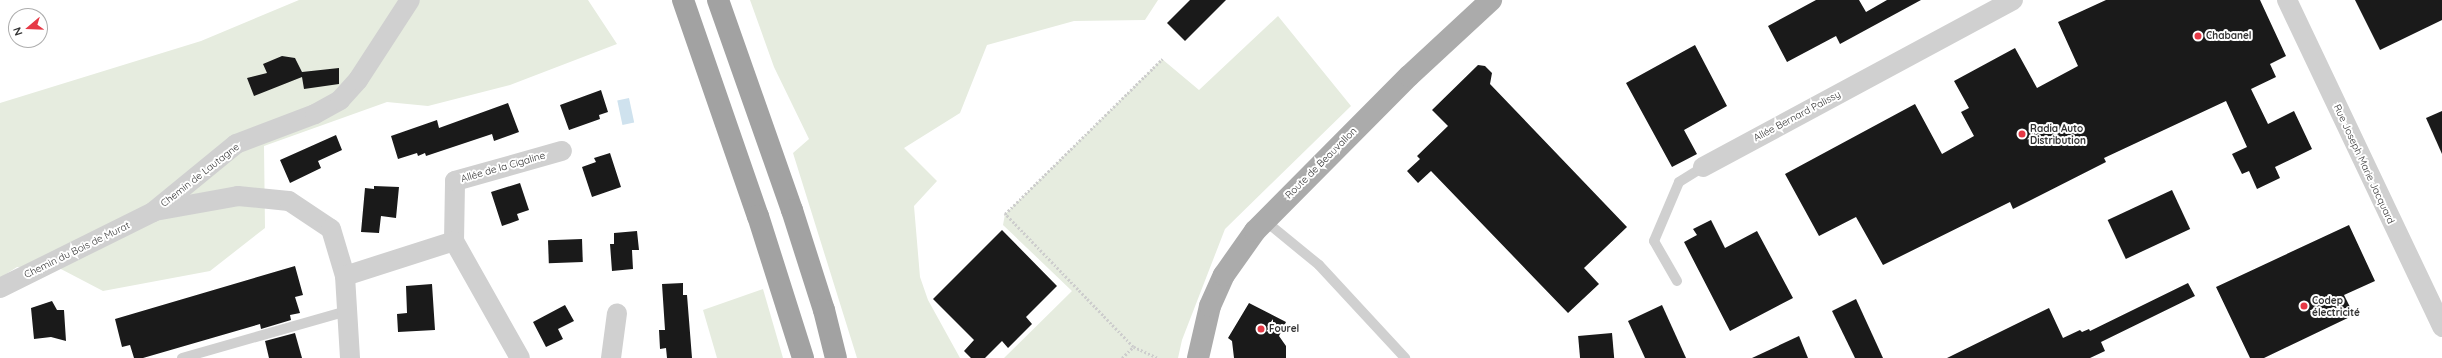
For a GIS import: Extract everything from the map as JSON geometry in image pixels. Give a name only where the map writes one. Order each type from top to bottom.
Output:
[{"type":"highway","points":[[683,0],[758,216],[803,358]]},
{"type":"highway","points":[[718,0],[792,210],[824,310],[842,358]]},
{"type":"highway","points":[[824,310],[836,358]]},
{"type":"main road","name":"Route de Beauvallon","points":[[1198,358],[1210,306],[1224,275],[1264,220],[1409,76],[1491,0]]},
{"type":"street","name":"Chemin de Lautagne","points":[[153,212],[236,144],[315,114],[340,100],[358,80],[410,0]]},
{"type":"street","name":"Allée Bernard Palissy","points":[[1703,168],[2013,0]]},
{"type":"street","name":"Rue Joseph Marie Jacquard","points":[[2287,0],[2442,327]]},
{"type":"street","name":"Allée de la Cigaline","points":[[454,241],[455,181],[562,151]]},
{"type":"street","name":"Chemin de Lautagne","points":[[153,212],[238,196],[289,201],[331,229],[345,276],[350,358]]},
{"type":"street","name":"Chemin du Bois de Murat","points":[[0,288],[153,212]]},
{"type":"street","points":[[345,276],[454,241],[520,358]]},
{"type":"street","points":[[611,358],[616,313]]},
{"type":"lane","name":"Allée Bernard Palissy","points":[[1677,281],[1654,241],[1679,182],[1703,168]]},
{"type":"lane","points":[[1264,220],[1319,265],[1405,358]]},
{"type":"lane","points":[[182,358],[347,311]]},
{"type":"path","points":[[1157,358],[1133,347],[1005,214],[1162,59]]},
{"type":"path","points":[[1122,358],[1133,347]]},
{"type":"shaded area","points":[[299,0],[588,0],[617,44],[510,85],[428,106],[387,102],[264,146],[265,228],[210,271],[103,291],[59,268],[17,267],[0,278],[0,103],[201,41]]},
{"type":"shaded area","points":[[750,0],[1158,0],[1145,20],[1074,21],[987,45],[960,113],[904,148],[937,181],[914,206],[920,277],[928,300],[960,358],[857,358],[793,153],[809,139],[774,67]]},
{"type":"shaded area","points":[[1278,16],[1351,106],[1225,229],[1182,340],[1178,358],[1004,358],[1072,291],[1003,225],[1005,214],[1162,59],[1199,90]]},
{"type":"shaded area","points":[[763,289],[783,358],[717,358],[703,310]]},
{"type":"water","points":[[629,98],[634,122],[622,125],[617,100]]},
{"type":"building","points":[[1190,0],[1226,0],[1185,41],[1167,23]]},
{"type":"building","points":[[1816,0],[1859,0],[1866,12],[1887,0],[1921,0],[1840,44],[1836,36],[1787,62],[1768,26]]},
{"type":"building","points":[[2106,0],[2260,0],[2286,56],[2270,64],[2276,77],[2251,89],[2268,124],[2294,111],[2312,149],[2275,167],[2280,178],[2257,189],[2249,171],[2242,174],[2232,154],[2247,147],[2226,101],[2104,158],[2106,162],[2013,209],[2010,202],[1883,265],[1856,217],[1819,236],[1785,174],[1915,104],[1942,154],[1974,136],[1961,112],[1969,108],[1954,81],[2015,48],[2037,88],[2078,66],[2058,22]]},
{"type":"building","points":[[2355,0],[2442,0],[2442,20],[2380,50]]},
{"type":"building","points":[[1695,45],[1727,106],[1684,130],[1697,154],[1672,167],[1626,83]]},
{"type":"building","points":[[282,56],[295,58],[302,72],[339,68],[339,84],[304,89],[302,77],[254,96],[247,78],[267,73],[263,64]]},
{"type":"building","points":[[1478,65],[1485,66],[1492,73],[1490,84],[1627,227],[1584,268],[1599,284],[1568,313],[1431,171],[1418,183],[1407,171],[1420,159],[1417,156],[1448,126],[1432,110]]},
{"type":"building","points":[[601,90],[608,112],[599,115],[600,119],[569,130],[560,105]]},
{"type":"building","points":[[508,103],[519,132],[494,141],[492,134],[426,156],[425,153],[418,156],[417,153],[398,159],[391,136],[437,120],[439,128]]},
{"type":"building","points":[[2442,111],[2442,154],[2426,118]]},
{"type":"building","points":[[336,135],[342,150],[318,161],[321,168],[290,183],[280,160]]},
{"type":"building","points":[[610,153],[621,187],[592,197],[582,167],[596,162],[594,158]]},
{"type":"building","points":[[520,183],[529,210],[517,214],[519,220],[502,226],[491,192]]},
{"type":"building","points":[[374,186],[399,187],[396,218],[381,216],[379,233],[361,232],[365,188],[374,189]]},
{"type":"building","points":[[2172,190],[2190,229],[2126,259],[2108,220]]},
{"type":"building","points":[[1711,220],[1725,248],[1757,231],[1793,298],[1730,331],[1684,242],[1697,235],[1693,229]]},
{"type":"building","points":[[2349,225],[2375,281],[2344,295],[2354,315],[2264,358],[2250,358],[2216,287]]},
{"type":"building","points":[[1002,230],[1057,286],[1026,317],[1032,324],[1008,348],[1002,341],[985,358],[971,358],[964,351],[974,340],[933,299]]},
{"type":"building","points":[[637,231],[639,250],[632,250],[633,269],[612,271],[610,244],[614,244],[614,233]]},
{"type":"building","points":[[582,239],[583,262],[549,263],[548,240]]},
{"type":"building","points":[[295,266],[303,295],[295,297],[300,313],[290,315],[291,320],[261,329],[260,324],[143,358],[134,358],[130,345],[122,347],[115,319]]},
{"type":"building","points":[[683,283],[683,295],[687,295],[692,358],[667,358],[666,348],[660,349],[659,330],[665,330],[662,284]]},
{"type":"building","points":[[2188,283],[2195,296],[2101,342],[2105,351],[2090,358],[1947,358],[2049,308],[2063,338],[2080,330],[2082,332],[2089,329],[2090,331]]},
{"type":"building","points":[[432,284],[435,330],[398,332],[397,314],[407,313],[406,286]]},
{"type":"building","points":[[1856,299],[1883,358],[1855,358],[1832,311]]},
{"type":"building","points":[[52,301],[57,310],[64,310],[66,341],[51,337],[34,339],[31,308]]},
{"type":"building","name":"Fourel","points":[[1249,303],[1286,322],[1279,336],[1286,346],[1286,358],[1234,358],[1232,341],[1228,338]]},
{"type":"building","points":[[565,305],[574,321],[558,329],[563,339],[546,347],[533,322]]},
{"type":"building","points":[[1662,305],[1686,358],[1645,358],[1628,321]]},
{"type":"building","points":[[295,333],[302,358],[269,358],[265,341]]},
{"type":"building","points":[[1612,333],[1614,358],[1580,358],[1578,336]]},
{"type":"building","points":[[1799,336],[1808,358],[1752,358]]},
{"type":"place","name":"Chabanel","points":[[2198,36]]},
{"type":"place","name":"Radia Auto Distribution","points":[[2022,134]]},
{"type":"place","name":"Codep électricité","points":[[2304,306]]},
{"type":"place","name":"Fourel","points":[[1261,329]]}]
